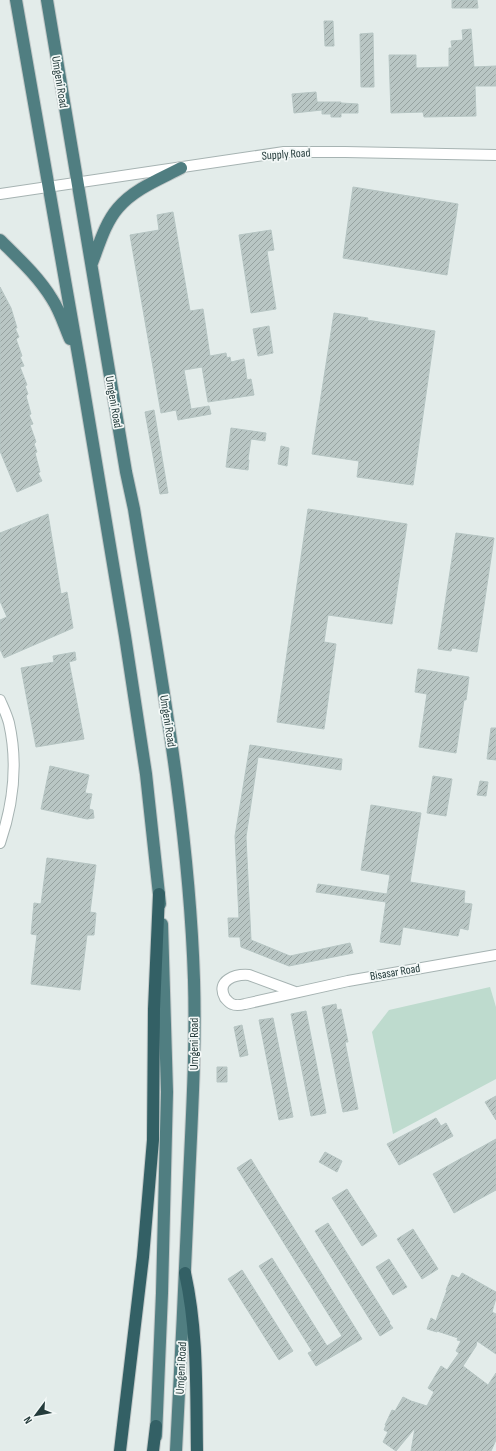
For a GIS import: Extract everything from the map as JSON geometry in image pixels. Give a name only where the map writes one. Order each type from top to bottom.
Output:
[{"type":"highway","name":"Umgeni Road","points":[[16,0],[80,366],[146,774],[162,917],[167,1092],[162,1293],[154,1451]]},
{"type":"highway","name":"Umgeni Road","points":[[47,0],[126,472],[134,509],[174,754],[190,907],[194,981],[194,1075],[176,1451]]},
{"type":"highway","points":[[91,264],[103,234],[118,208],[131,195],[181,168]]},
{"type":"highway","points":[[0,240],[29,269],[52,299],[60,315],[80,366]]},
{"type":"highway","points":[[120,1448],[143,1257],[153,1140],[154,1009],[159,894]]},
{"type":"highway","points":[[185,1274],[191,1300],[194,1329],[197,1451]]},
{"type":"street","name":"Supply Road","points":[[0,194],[77,184],[284,152],[496,155]]},
{"type":"street","points":[[0,700],[8,722],[13,757],[13,787],[7,823],[0,843]]},
{"type":"street","name":"Bisasar Road","points":[[295,992],[243,974],[226,980],[223,988],[226,1000],[234,1005],[245,1004],[295,992],[375,976],[496,955]]},
{"type":"green space","points":[[490,987],[496,1007],[496,1079],[393,1134],[372,1032],[389,1010]]},
{"type":"building","points":[[452,0],[477,0],[478,8],[452,8]]},
{"type":"building","points":[[324,21],[333,21],[334,46],[325,46]]},
{"type":"building","points":[[471,29],[474,67],[496,66],[496,86],[475,86],[476,116],[424,117],[423,112],[391,113],[389,55],[416,55],[416,68],[449,67],[449,48],[452,48],[451,41],[463,40],[462,30]]},
{"type":"building","points":[[373,33],[374,87],[361,87],[360,34]]},
{"type":"building","points":[[316,92],[317,102],[358,104],[358,113],[341,113],[341,117],[331,117],[331,114],[322,114],[322,110],[294,113],[292,94]]},
{"type":"building","points":[[353,187],[458,204],[447,275],[343,258]]},
{"type":"building","points":[[173,212],[190,311],[203,309],[210,356],[226,353],[227,358],[230,357],[231,362],[244,359],[247,380],[251,379],[254,395],[208,402],[202,367],[184,370],[191,409],[209,406],[211,414],[178,420],[176,410],[161,413],[130,235],[159,230],[157,215]]},
{"type":"building","points":[[271,230],[274,250],[267,251],[276,309],[251,313],[239,235]]},
{"type":"building","points":[[0,287],[11,308],[17,328],[15,328],[19,337],[16,339],[22,356],[20,357],[24,366],[20,367],[27,385],[25,386],[28,394],[26,396],[31,414],[29,415],[33,424],[30,425],[36,442],[34,444],[37,452],[35,453],[40,472],[38,473],[42,481],[17,492],[0,451]]},
{"type":"building","points":[[334,313],[435,331],[413,485],[357,477],[359,461],[312,454]]},
{"type":"building","points":[[269,326],[273,353],[258,356],[253,329]]},
{"type":"building","points":[[154,410],[168,493],[160,494],[145,412]]},
{"type":"building","points":[[231,428],[266,433],[265,441],[251,439],[248,470],[226,467]]},
{"type":"building","points":[[281,446],[289,448],[287,466],[278,464]]},
{"type":"building","points":[[308,509],[407,524],[392,624],[328,615],[324,642],[336,644],[324,729],[277,722]]},
{"type":"building","points":[[48,514],[61,594],[67,592],[73,628],[4,658],[0,649],[0,620],[7,617],[0,601],[0,533]]},
{"type":"building","points":[[456,533],[494,538],[477,652],[452,648],[451,651],[438,649]]},
{"type":"building","points":[[75,652],[76,660],[69,662],[84,739],[36,747],[21,668],[54,662],[53,656]]},
{"type":"building","points":[[418,669],[469,677],[456,753],[419,747],[427,694],[415,692]]},
{"type":"building","points":[[491,728],[496,728],[496,760],[487,759]]},
{"type":"building","points":[[250,745],[342,759],[341,770],[258,757],[246,837],[251,940],[290,956],[350,943],[353,953],[289,966],[241,947],[240,937],[229,937],[228,918],[239,918],[235,836]]},
{"type":"building","points":[[50,766],[89,775],[85,793],[92,794],[89,809],[93,810],[94,818],[87,819],[41,809]]},
{"type":"building","points":[[433,776],[452,779],[446,816],[427,813]]},
{"type":"building","points":[[480,781],[488,782],[486,796],[477,795]]},
{"type":"building","points":[[371,805],[421,813],[410,882],[465,891],[464,903],[472,904],[468,930],[460,928],[458,936],[403,927],[400,945],[380,942],[386,902],[316,892],[318,884],[387,894],[390,875],[361,870]]},
{"type":"building","points":[[47,858],[96,865],[90,912],[96,913],[94,935],[87,935],[80,990],[31,984],[37,935],[31,934],[34,903],[41,904]]},
{"type":"building","points":[[336,1004],[337,1010],[341,1009],[348,1042],[345,1042],[358,1109],[343,1112],[322,1007]]},
{"type":"building","points":[[306,1011],[326,1113],[311,1116],[291,1014]]},
{"type":"building","points":[[273,1018],[293,1117],[279,1120],[259,1020]]},
{"type":"building","points":[[242,1025],[248,1055],[240,1057],[234,1027]]},
{"type":"building","points":[[217,1067],[227,1067],[227,1082],[217,1082]]},
{"type":"building","points":[[496,1096],[496,1120],[485,1102]]},
{"type":"building","points":[[436,1118],[441,1126],[446,1123],[453,1136],[399,1165],[387,1144]]},
{"type":"building","points":[[496,1139],[496,1190],[454,1213],[433,1174]]},
{"type":"building","points":[[325,1152],[342,1161],[337,1172],[319,1162]]},
{"type":"building","points":[[251,1159],[362,1339],[316,1366],[308,1353],[312,1351],[259,1266],[272,1258],[327,1346],[342,1336],[237,1168]]},
{"type":"building","points":[[347,1189],[377,1236],[362,1246],[332,1198]]},
{"type":"building","points":[[328,1223],[393,1328],[380,1336],[315,1231]]},
{"type":"building","points":[[413,1229],[438,1269],[422,1279],[397,1239]]},
{"type":"building","points":[[389,1259],[407,1287],[393,1295],[376,1267]]},
{"type":"building","points":[[242,1270],[293,1351],[279,1360],[228,1279]]},
{"type":"building","points":[[462,1273],[496,1292],[492,1312],[496,1314],[496,1354],[477,1341],[476,1346],[463,1366],[488,1385],[496,1373],[496,1440],[491,1451],[411,1451],[415,1428],[396,1451],[383,1442],[388,1432],[384,1430],[385,1425],[392,1410],[395,1411],[403,1397],[427,1406],[434,1392],[428,1388],[441,1366],[447,1370],[459,1353],[456,1351],[461,1341],[457,1340],[458,1338],[427,1329],[431,1318],[436,1321],[452,1275],[459,1278]]}]
